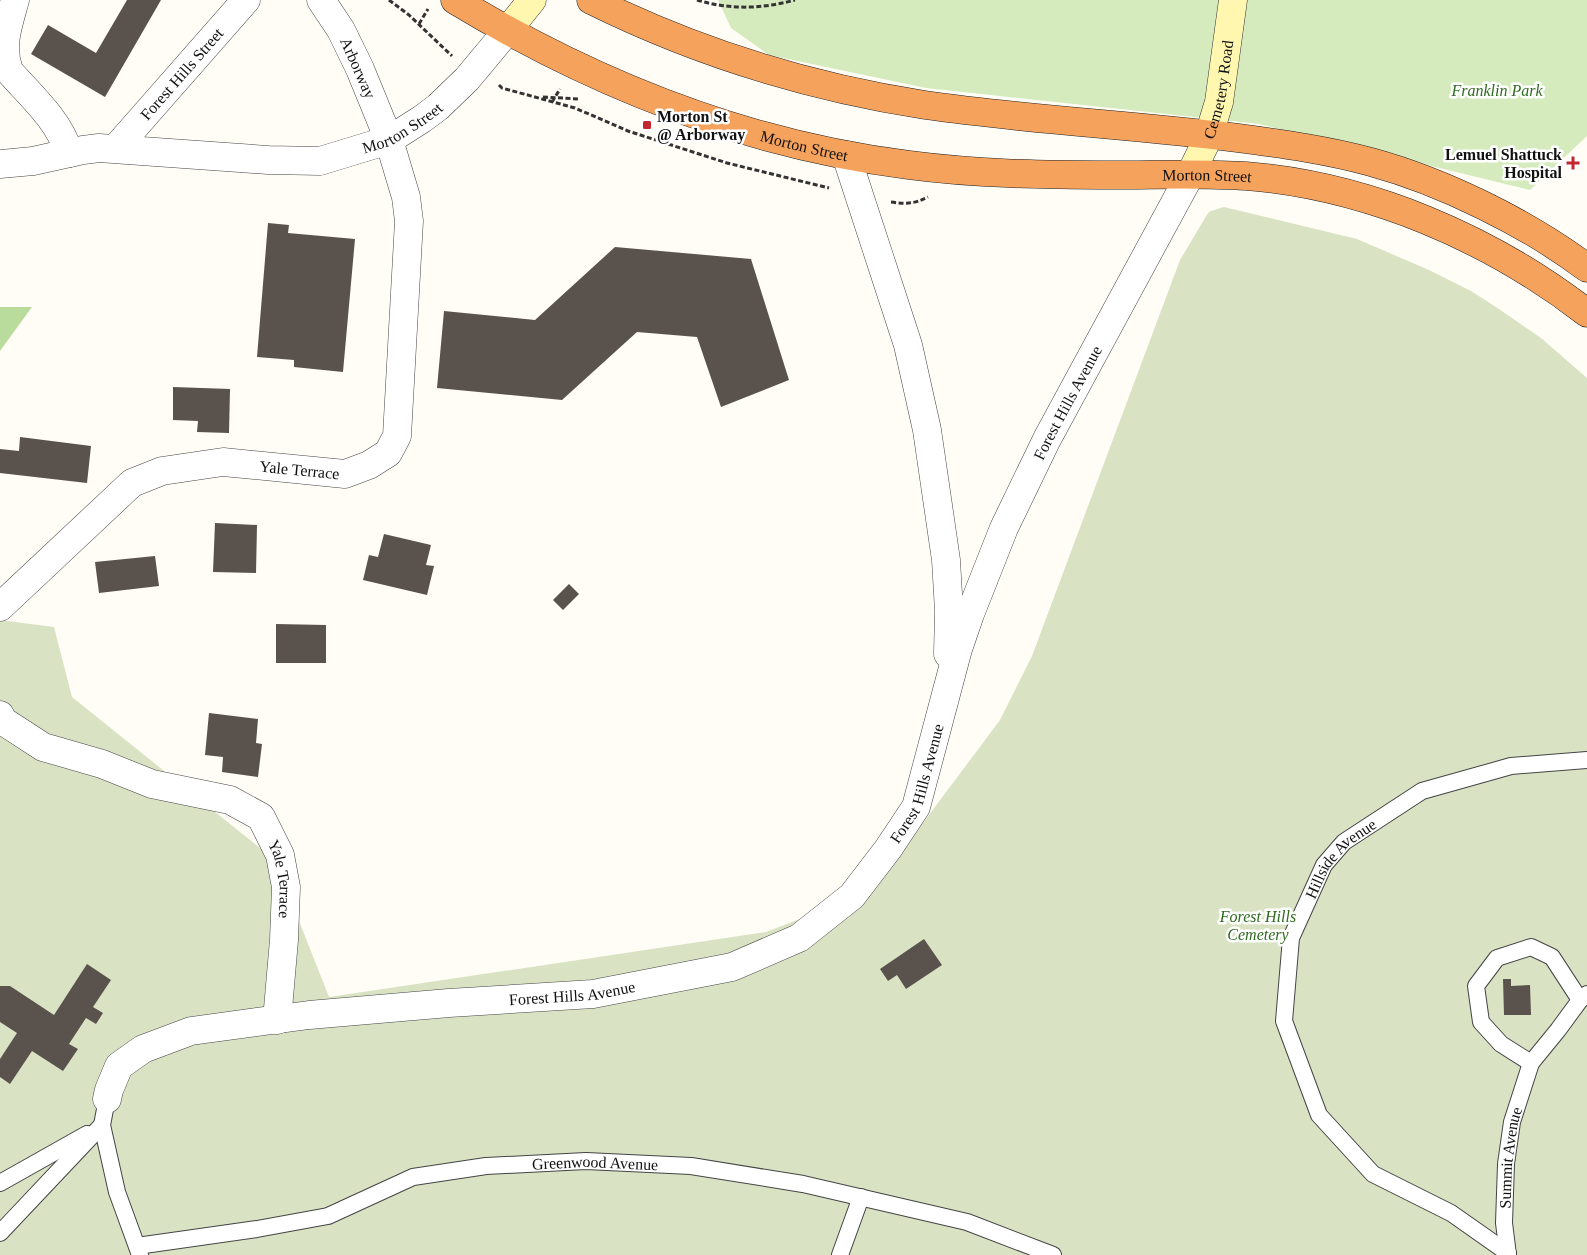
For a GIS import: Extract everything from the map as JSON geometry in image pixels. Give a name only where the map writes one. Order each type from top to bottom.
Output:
[{"type":"highway","points":[[592,0],[658,30],[740,61],[852,91],[945,108],[1209,135],[1317,150],[1396,170],[1439,186],[1491,210],[1552,244],[1587,268]]},
{"type":"highway","points":[[443,2],[507,31]]},
{"type":"highway","name":"Morton Street","points":[[507,31],[563,60],[625,88],[677,108],[773,138],[846,155],[907,165],[988,173],[1190,175],[1270,179],[1327,190],[1378,203],[1436,225],[1494,253],[1545,283],[1587,313]]},
{"type":"street","points":[[15,0],[4,40],[2,51],[4,60],[9,71],[54,123],[65,142],[68,153]]},
{"type":"street","name":"Forest Hills Street","points":[[116,148],[246,0]]},
{"type":"street","name":"Arborway","points":[[321,0],[360,69],[389,140]]},
{"type":"street","points":[[507,31],[532,0]]},
{"type":"street","name":"Cemetery Road","points":[[1190,175],[1209,135],[1219,102],[1233,0]]},
{"type":"street","name":"Morton Street","points":[[0,164],[33,161],[84,150],[116,148],[268,160],[320,161],[389,140],[438,107],[477,69],[507,31]]},
{"type":"street","name":"Yale Terrace","points":[[0,607],[132,484],[162,471],[223,462],[345,474],[369,465],[388,453],[397,436],[409,221],[406,197],[389,140]]},
{"type":"street","name":"Forest Hills Avenue","points":[[846,155],[908,345],[927,430],[946,560],[949,650],[945,698]]},
{"type":"street","name":"Forest Hills Avenue","points":[[105,1112],[109,1090],[120,1066],[143,1049],[191,1031],[309,1015],[593,994],[732,967],[799,938],[852,896],[888,849],[916,807],[970,614],[1001,536],[1025,483],[1190,175]]},
{"type":"street","name":"Yale Terrace","points":[[0,715],[3,721],[43,747],[102,764],[152,784],[230,800],[261,817],[280,855],[286,887],[284,940],[277,1020]]},
{"type":"lane","name":"Hillside Avenue","points":[[1508,1254],[1451,1213],[1373,1174],[1319,1115],[1284,1021],[1291,938],[1324,865],[1344,842],[1422,791],[1511,766],[1587,760]]},
{"type":"lane","name":"Summit Avenue","points":[[1508,1254],[1504,1223],[1506,1164],[1512,1122],[1530,1063],[1584,997],[1552,957],[1531,947],[1497,958],[1476,986],[1481,1022],[1501,1044],[1530,1063]]},
{"type":"lane","points":[[0,1183],[105,1112]]},
{"type":"lane","points":[[0,1233],[105,1112]]},
{"type":"lane","points":[[105,1112],[117,1192],[139,1251]]},
{"type":"lane","name":"Greenwood Avenue","points":[[139,1251],[328,1216],[413,1177],[486,1166],[586,1161],[691,1166],[803,1184],[967,1222],[1053,1255]]},
{"type":"lane","points":[[840,1255],[861,1197]]},
{"type":"path","points":[[389,0],[409,15],[450,55],[459,59]]},
{"type":"path","points":[[697,0],[750,8],[795,0]]},
{"type":"path","points":[[418,24],[443,2]]},
{"type":"path","points":[[498,83],[502,88],[553,100],[628,131],[727,163],[835,191]]},
{"type":"path","points":[[553,100],[563,83]]},
{"type":"path","points":[[553,100],[581,99]]},
{"type":"green space","name":"Franklin Park","points":[[718,0],[1587,0],[1587,136],[1530,190],[1259,124],[926,88],[769,55],[731,28]]},
{"type":"green space","name":"Forest Hills Cemetery","points":[[1224,207],[1357,239],[1429,270],[1471,291],[1499,309],[1541,338],[1587,378],[1587,1255],[0,1255],[0,620],[54,627],[72,697],[275,860],[329,997],[766,932],[872,891],[1000,720],[1032,656],[1180,260],[1208,213]]},
{"type":"green space","points":[[0,307],[32,307],[0,351]]},
{"type":"building","points":[[127,0],[161,0],[105,97],[31,54],[48,25],[96,53]]},
{"type":"building","points":[[268,223],[289,225],[288,233],[355,239],[343,372],[294,367],[294,360],[257,357]]},
{"type":"building","points":[[615,247],[751,259],[789,380],[721,407],[697,337],[637,332],[562,400],[437,388],[444,311],[535,320]]},
{"type":"building","points":[[173,387],[230,389],[229,433],[197,432],[198,421],[173,420]]},
{"type":"building","points":[[20,437],[91,446],[87,483],[0,473],[0,449],[19,451]]},
{"type":"building","points":[[215,523],[257,525],[256,573],[213,572]]},
{"type":"building","points":[[384,534],[431,545],[426,565],[434,566],[427,595],[363,580],[369,555],[378,557]]},
{"type":"building","points":[[155,556],[159,586],[99,593],[95,562]]},
{"type":"building","points":[[569,584],[579,594],[563,610],[553,600]]},
{"type":"building","points":[[276,624],[326,625],[326,663],[276,663]]},
{"type":"building","points":[[209,713],[258,719],[256,743],[262,744],[258,777],[222,772],[223,757],[205,755]]},
{"type":"building","points":[[924,939],[942,965],[906,989],[897,975],[888,981],[880,969]]},
{"type":"building","points":[[87,964],[111,980],[93,1007],[103,1013],[96,1024],[86,1018],[69,1044],[78,1049],[63,1071],[32,1051],[10,1084],[0,1077],[0,1059],[17,1033],[0,1022],[0,986],[10,986],[54,1015]]},
{"type":"building","points":[[1503,979],[1511,979],[1511,986],[1530,985],[1531,1015],[1504,1015]]},
{"type":"place","name":"Morton St @ Arborway","points":[[647,125]]},
{"type":"place","name":"Lemuel Shattuck Hospital","points":[[1573,163]]}]
